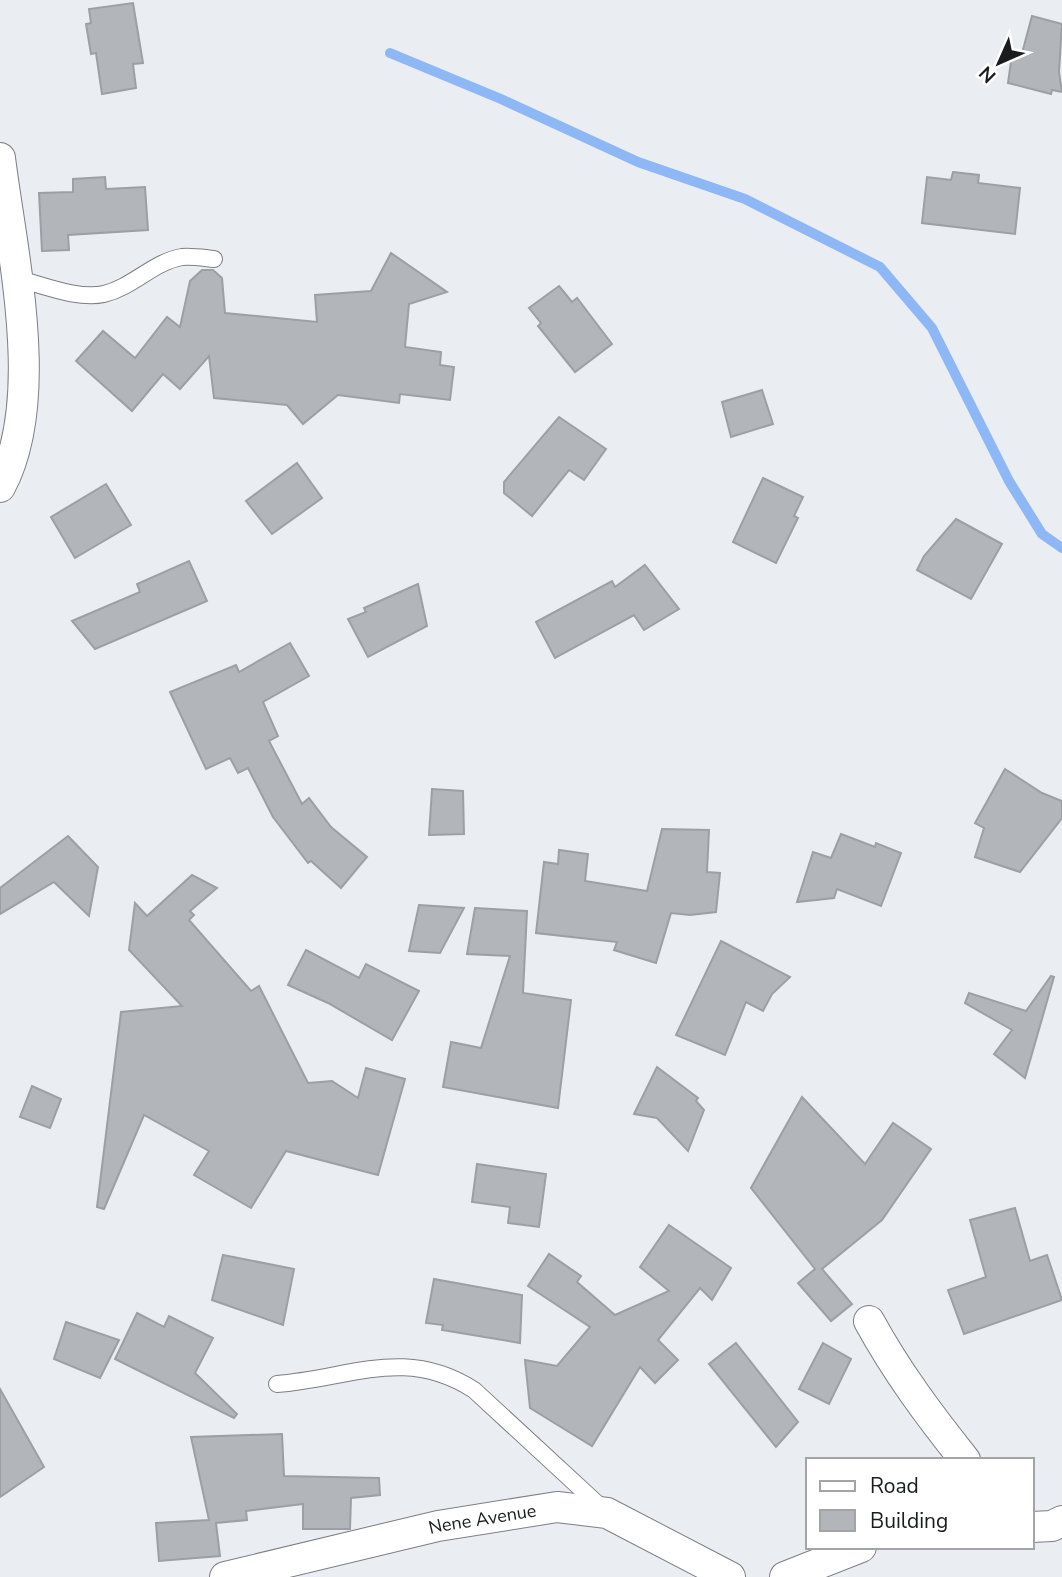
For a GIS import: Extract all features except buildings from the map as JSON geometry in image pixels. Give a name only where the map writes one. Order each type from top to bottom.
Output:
[{"type":"street","points":[[0,158],[9,269],[24,349],[24,399],[17,439],[0,487]]},
{"type":"street","points":[[869,1321],[921,1406],[963,1458]]},
{"type":"street","name":"Nene Avenue","points":[[225,1577],[502,1513],[556,1507],[607,1513],[730,1577]]},
{"type":"street","points":[[1034,1527],[1052,1526],[1062,1521]]},
{"type":"street","points":[[785,1577],[856,1549]]},
{"type":"lane","points":[[9,269],[79,293],[103,294],[182,257],[214,259]]},
{"type":"lane","points":[[277,1384],[317,1381],[389,1366],[421,1367],[449,1374],[474,1390],[607,1513]]},
{"type":"waterway","points":[[390,53],[501,99],[638,162],[745,199],[880,267],[932,328],[1009,481],[1042,534],[1062,548]]}]
